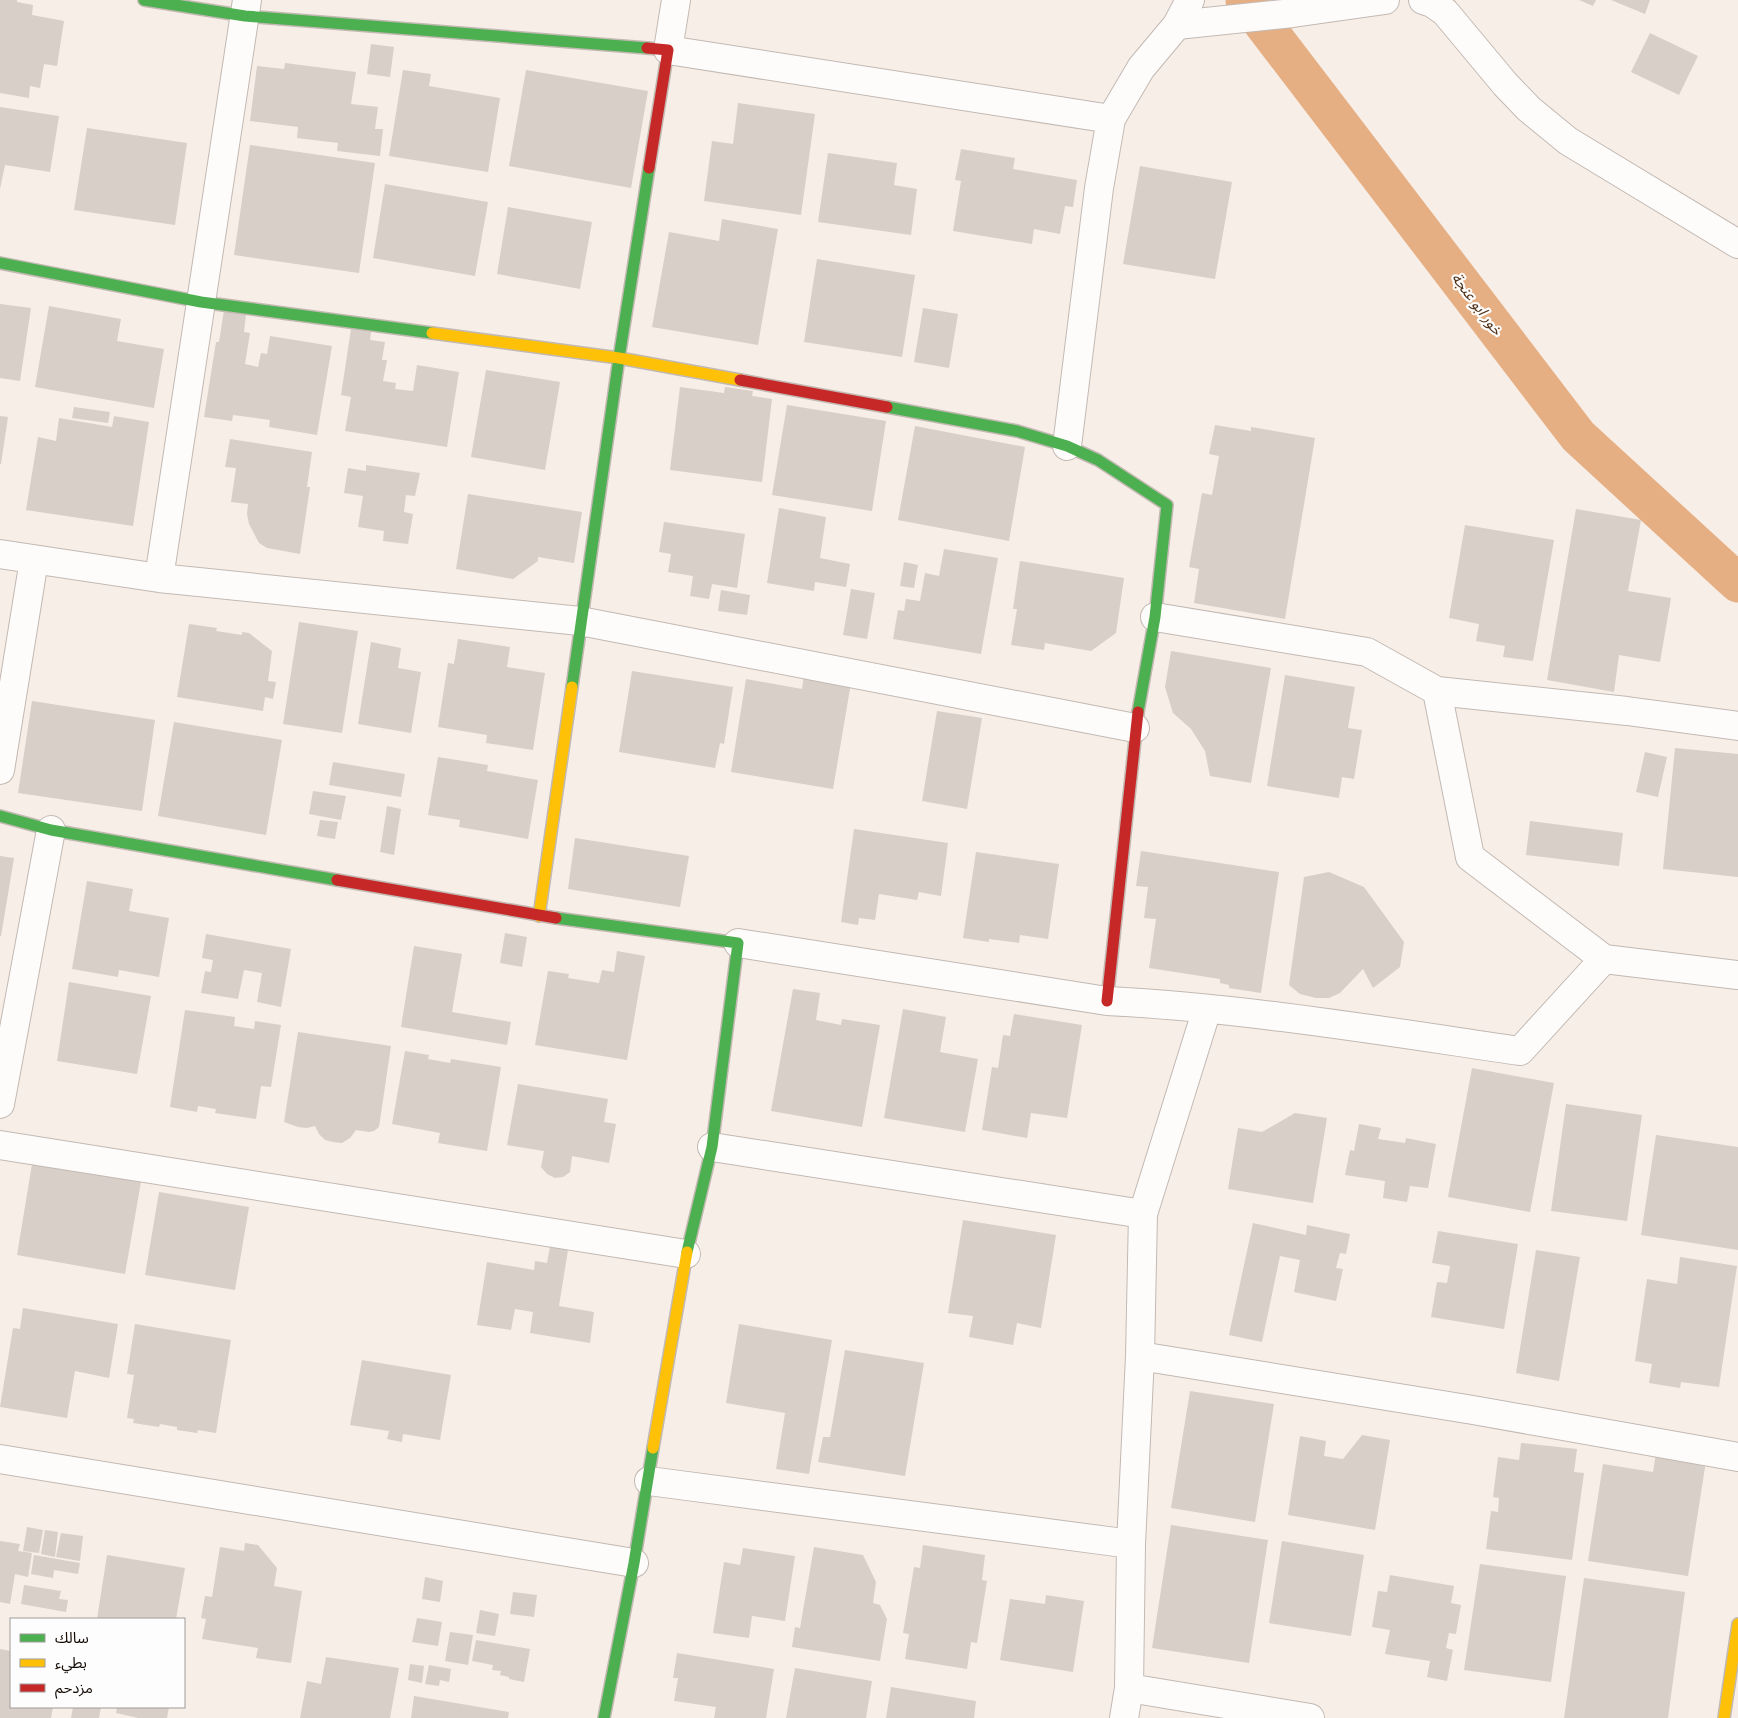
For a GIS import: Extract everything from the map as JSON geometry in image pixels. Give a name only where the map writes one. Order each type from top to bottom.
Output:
[{"type":"street","points":[[144,0],[246,8],[668,50],[1110,119]]},
{"type":"street","points":[[539,916],[619,358],[676,0]]},
{"type":"street","points":[[1067,446],[1099,188],[1110,119],[1142,68],[1177,25],[1190,0]]},
{"type":"street","points":[[1177,25],[1293,13],[1385,0]]},
{"type":"street","points":[[1423,0],[1432,3],[1445,12],[1529,109],[1568,141],[1738,244]]},
{"type":"street","points":[[159,578],[246,8]]},
{"type":"street","points":[[0,263],[201,302],[619,358],[1016,430],[1067,446],[1098,460],[1167,505],[1155,617],[1135,728],[1107,1001]]},
{"type":"street","points":[[0,554],[159,578],[580,621],[1135,728]]},
{"type":"street","points":[[0,770],[34,560]]},
{"type":"street","points":[[1155,617],[1367,652],[1437,691],[1627,711],[1738,726]]},
{"type":"street","points":[[1437,691],[1470,857],[1604,959],[1738,975]]},
{"type":"street","points":[[0,816],[51,830],[539,916],[738,943],[1107,1001],[1282,1016],[1520,1051],[1604,959]]},
{"type":"street","points":[[0,1104],[51,830]]},
{"type":"street","points":[[604,1718],[649,1482],[686,1254],[712,1147],[738,943]]},
{"type":"street","points":[[1124,1718],[1129,1688],[1131,1544],[1140,1356],[1143,1214],[1207,1009]]},
{"type":"street","points":[[0,1145],[686,1254]]},
{"type":"street","points":[[712,1147],[1143,1214]]},
{"type":"street","points":[[1140,1356],[1474,1410],[1738,1458]]},
{"type":"street","points":[[0,1460],[634,1563]]},
{"type":"street","points":[[649,1482],[1131,1544]]},
{"type":"street","points":[[1724,1718],[1733,1686],[1738,1624]]},
{"type":"street","points":[[1129,1688],[1310,1718]]},
{"type":"building","points":[[0,0],[17,0],[17,2],[33,5],[32,15],[64,21],[57,66],[44,64],[40,88],[30,86],[29,98],[0,93]]},
{"type":"building","points":[[1579,0],[1596,0],[1593,6]]},
{"type":"building","points":[[1611,0],[1650,0],[1645,14]]},
{"type":"building","points":[[1650,33],[1698,56],[1679,95],[1631,72]]},
{"type":"building","points":[[371,44],[394,47],[390,77],[367,74]]},
{"type":"building","points":[[285,63],[356,72],[351,104],[378,107],[375,129],[383,129],[380,156],[337,151],[338,143],[297,138],[298,127],[250,121],[257,66],[284,69]]},
{"type":"building","points":[[403,70],[431,74],[429,86],[500,98],[488,172],[389,156]]},
{"type":"building","points":[[526,70],[648,91],[631,188],[509,166]]},
{"type":"building","points":[[738,103],[815,114],[801,215],[704,201],[712,141],[733,144]]},
{"type":"building","points":[[0,107],[59,116],[50,172],[5,165],[0,189]]},
{"type":"building","points":[[87,128],[187,143],[175,225],[74,210]]},
{"type":"building","points":[[250,145],[375,163],[359,273],[234,255]]},
{"type":"building","points":[[961,149],[1015,158],[1013,169],[1077,180],[1073,207],[1065,206],[1060,234],[1034,229],[1032,244],[953,231],[961,181],[955,180]]},
{"type":"building","points":[[828,153],[897,163],[894,185],[917,189],[911,235],[818,222]]},
{"type":"building","points":[[1140,166],[1232,182],[1215,279],[1123,264]]},
{"type":"building","points":[[385,184],[488,202],[475,276],[373,258]]},
{"type":"building","points":[[508,207],[592,222],[580,289],[497,274]]},
{"type":"building","points":[[722,219],[778,229],[758,345],[652,327],[669,232],[719,241]]},
{"type":"building","points":[[817,259],[915,275],[902,357],[804,342]]},
{"type":"building","points":[[0,304],[31,308],[20,381],[0,378]]},
{"type":"building","points":[[49,306],[121,319],[117,341],[164,349],[154,408],[35,387]]},
{"type":"building","points":[[923,308],[958,314],[949,368],[914,362]]},
{"type":"building","points":[[224,310],[246,314],[244,332],[250,333],[245,364],[258,367],[261,353],[267,354],[270,336],[332,346],[317,435],[269,427],[270,420],[233,415],[232,421],[204,417],[216,342],[219,342]]},
{"type":"building","points":[[351,329],[371,332],[370,340],[385,342],[382,360],[387,360],[383,381],[396,383],[395,389],[413,391],[417,365],[459,372],[447,447],[345,431],[351,397],[341,395]]},
{"type":"building","points":[[486,370],[560,382],[545,470],[471,457]]},
{"type":"building","points":[[680,387],[724,393],[725,387],[753,391],[752,396],[772,399],[762,482],[670,470]]},
{"type":"building","points":[[787,405],[886,421],[872,511],[772,495]]},
{"type":"building","points":[[74,407],[110,412],[108,423],[72,418]]},
{"type":"building","points":[[0,416],[8,417],[1,464],[0,464]]},
{"type":"building","points":[[114,416],[149,422],[133,526],[26,510],[38,437],[56,441],[59,418],[112,427]]},
{"type":"building","points":[[1215,425],[1251,431],[1251,427],[1315,438],[1285,619],[1194,603],[1199,569],[1189,567],[1202,493],[1212,495],[1219,456],[1209,454]]},
{"type":"building","points":[[915,426],[1025,447],[1009,541],[898,520]]},
{"type":"building","points":[[230,439],[312,452],[307,487],[310,487],[300,554],[267,548],[259,543],[249,524],[248,504],[231,502],[236,468],[225,467]]},
{"type":"building","points":[[366,465],[420,473],[415,496],[406,495],[404,512],[413,514],[408,544],[383,541],[384,531],[358,527],[363,496],[344,493],[348,468],[366,471]]},
{"type":"building","points":[[468,494],[582,512],[574,563],[538,557],[538,561],[513,579],[456,569]]},
{"type":"building","points":[[779,508],[826,517],[820,558],[850,564],[846,587],[815,582],[814,591],[767,583]]},
{"type":"building","points":[[1576,509],[1641,520],[1628,591],[1671,598],[1660,662],[1619,655],[1614,692],[1547,680]]},
{"type":"building","points":[[664,522],[745,534],[737,588],[712,584],[709,599],[690,596],[693,576],[668,572],[671,554],[659,552]]},
{"type":"building","points":[[1465,525],[1554,540],[1533,661],[1503,657],[1505,646],[1476,641],[1479,624],[1449,618]]},
{"type":"building","points":[[944,549],[998,558],[981,654],[893,639],[898,610],[904,611],[906,599],[920,601],[925,573],[939,576]]},
{"type":"building","points":[[1020,561],[1124,578],[1116,633],[1091,651],[1045,643],[1044,650],[1011,645],[1017,609],[1013,609]]},
{"type":"building","points":[[904,562],[918,565],[914,588],[900,586]]},
{"type":"building","points":[[851,589],[875,593],[867,639],[843,635]]},
{"type":"building","points":[[721,590],[750,595],[747,615],[718,611]]},
{"type":"building","points":[[299,622],[358,631],[342,733],[283,724]]},
{"type":"building","points":[[189,624],[217,628],[216,631],[242,635],[242,632],[249,633],[272,651],[268,681],[276,682],[273,699],[265,697],[263,711],[177,697]]},
{"type":"building","points":[[458,639],[510,647],[507,667],[545,673],[533,750],[486,743],[487,735],[438,727],[448,663],[454,664]]},
{"type":"building","points":[[371,642],[401,648],[398,668],[421,672],[411,733],[358,724]]},
{"type":"building","points":[[1171,651],[1271,668],[1251,783],[1210,776],[1205,751],[1191,729],[1173,713],[1165,687]]},
{"type":"building","points":[[632,671],[733,687],[724,744],[720,743],[715,768],[619,752]]},
{"type":"building","points":[[804,675],[851,683],[833,789],[731,772],[746,679],[802,689]]},
{"type":"building","points":[[1285,675],[1355,687],[1348,728],[1362,730],[1354,779],[1342,777],[1339,798],[1267,786]]},
{"type":"building","points":[[32,701],[155,720],[142,811],[18,793]]},
{"type":"building","points":[[937,711],[982,718],[967,809],[922,801]]},
{"type":"building","points":[[174,722],[282,740],[266,835],[158,816]]},
{"type":"building","points":[[1675,748],[1738,754],[1738,877],[1663,869]]},
{"type":"building","points":[[1645,752],[1667,757],[1658,797],[1636,792]]},
{"type":"building","points":[[438,757],[488,765],[487,771],[538,780],[528,839],[459,827],[460,820],[428,815]]},
{"type":"building","points":[[333,762],[405,774],[401,797],[329,785]]},
{"type":"building","points":[[313,791],[346,796],[341,820],[309,814]]},
{"type":"building","points":[[387,806],[401,809],[394,855],[380,852]]},
{"type":"building","points":[[320,820],[338,822],[335,839],[317,836]]},
{"type":"building","points":[[1530,821],[1623,833],[1619,866],[1526,855]]},
{"type":"building","points":[[854,829],[948,843],[941,896],[919,892],[917,900],[879,894],[875,920],[859,918],[858,925],[841,922]]},
{"type":"building","points":[[575,838],[689,856],[680,907],[568,889]]},
{"type":"building","points":[[1141,851],[1279,872],[1261,993],[1229,988],[1229,985],[1220,983],[1220,979],[1149,968],[1156,919],[1144,918],[1148,887],[1136,886]]},
{"type":"building","points":[[976,852],[1059,864],[1048,939],[1020,935],[1019,943],[989,939],[989,942],[963,938]]},
{"type":"building","points":[[0,856],[14,858],[1,936],[0,936]]},
{"type":"building","points":[[1329,872],[1364,887],[1404,942],[1400,967],[1373,988],[1363,969],[1340,993],[1329,998],[1316,998],[1300,994],[1289,985],[1304,877]]},
{"type":"building","points":[[87,881],[133,889],[129,911],[169,918],[159,977],[119,970],[118,977],[72,969]]},
{"type":"building","points":[[505,933],[527,937],[522,967],[500,963]]},
{"type":"building","points":[[206,934],[291,949],[281,1007],[257,1002],[262,973],[244,970],[238,999],[201,993],[205,971],[211,972],[213,960],[202,958]]},
{"type":"building","points":[[414,946],[462,954],[452,1012],[511,1022],[507,1045],[401,1027]]},
{"type":"building","points":[[617,951],[645,956],[627,1060],[535,1045],[548,971],[569,974],[568,978],[599,983],[602,970],[614,972]]},
{"type":"building","points":[[69,982],[151,996],[137,1074],[57,1061]]},
{"type":"building","points":[[793,989],[820,993],[816,1020],[841,1025],[842,1019],[880,1025],[862,1127],[771,1111]]},
{"type":"building","points":[[903,1009],[946,1017],[940,1052],[978,1059],[965,1132],[884,1118]]},
{"type":"building","points":[[185,1010],[235,1017],[234,1026],[254,1029],[255,1021],[281,1025],[271,1087],[261,1086],[256,1119],[215,1113],[216,1109],[198,1106],[197,1112],[170,1107]]},
{"type":"building","points":[[1014,1014],[1082,1025],[1067,1118],[1031,1113],[1027,1138],[982,1130],[992,1067],[998,1068],[1003,1035],[1010,1036]]},
{"type":"building","points":[[298,1032],[391,1046],[379,1127],[369,1132],[356,1130],[350,1138],[342,1143],[325,1140],[315,1126],[307,1128],[298,1127],[284,1122]]},
{"type":"building","points":[[405,1051],[429,1055],[428,1059],[450,1063],[451,1059],[501,1067],[487,1151],[438,1143],[440,1133],[392,1124]]},
{"type":"building","points":[[1472,1068],[1554,1083],[1530,1212],[1448,1197]]},
{"type":"building","points":[[518,1084],[608,1099],[604,1122],[616,1124],[609,1163],[572,1156],[570,1172],[563,1177],[555,1178],[547,1174],[541,1167],[544,1151],[507,1145]]},
{"type":"building","points":[[1566,1104],[1642,1115],[1627,1221],[1551,1211]]},
{"type":"building","points":[[1295,1113],[1327,1118],[1313,1203],[1228,1189],[1238,1128],[1262,1132]]},
{"type":"building","points":[[1359,1124],[1381,1128],[1378,1139],[1405,1143],[1406,1138],[1436,1144],[1428,1188],[1410,1186],[1407,1202],[1383,1198],[1385,1181],[1345,1175],[1350,1150],[1354,1151]]},
{"type":"building","points":[[1656,1135],[1738,1147],[1738,1250],[1641,1235]]},
{"type":"building","points":[[33,1158],[142,1176],[125,1274],[17,1255]]},
{"type":"building","points":[[159,1192],[249,1207],[235,1290],[145,1275]]},
{"type":"building","points":[[963,1220],[1056,1235],[1041,1328],[1017,1323],[1013,1345],[969,1337],[973,1316],[948,1313]]},
{"type":"building","points":[[1253,1223],[1306,1235],[1307,1225],[1350,1234],[1346,1254],[1340,1253],[1336,1268],[1343,1269],[1336,1301],[1294,1292],[1300,1260],[1280,1256],[1262,1342],[1229,1335]]},
{"type":"building","points":[[1438,1231],[1518,1244],[1504,1329],[1431,1317],[1437,1282],[1447,1283],[1450,1266],[1432,1263]]},
{"type":"building","points":[[551,1241],[569,1244],[559,1306],[594,1312],[590,1343],[530,1333],[533,1312],[515,1309],[511,1330],[477,1325],[487,1262],[534,1270],[535,1261],[547,1263]]},
{"type":"building","points":[[1536,1250],[1580,1257],[1559,1381],[1516,1373]]},
{"type":"building","points":[[1680,1257],[1737,1266],[1719,1387],[1681,1382],[1680,1388],[1649,1383],[1652,1364],[1635,1361],[1647,1279],[1677,1284]]},
{"type":"building","points":[[23,1308],[118,1324],[109,1378],[75,1371],[67,1418],[0,1407],[13,1328],[20,1329]]},
{"type":"building","points":[[135,1324],[231,1340],[216,1433],[198,1430],[197,1433],[177,1430],[177,1427],[160,1424],[159,1427],[133,1423],[134,1419],[127,1418],[134,1375],[127,1374]]},
{"type":"building","points":[[739,1324],[832,1340],[809,1474],[776,1469],[785,1413],[726,1403]]},
{"type":"building","points":[[845,1350],[924,1363],[905,1476],[818,1462],[823,1437],[830,1437]]},
{"type":"building","points":[[362,1360],[451,1375],[440,1440],[403,1434],[402,1442],[387,1439],[389,1431],[350,1425]]},
{"type":"building","points":[[1190,1391],[1274,1404],[1255,1522],[1171,1508]]},
{"type":"building","points":[[1362,1435],[1390,1440],[1375,1530],[1288,1515],[1300,1436],[1326,1441],[1324,1456],[1343,1459]]},
{"type":"building","points":[[1521,1443],[1577,1449],[1574,1472],[1584,1473],[1572,1560],[1486,1549],[1491,1511],[1498,1512],[1499,1498],[1493,1497],[1498,1457],[1519,1460]]},
{"type":"building","points":[[1656,1453],[1706,1461],[1688,1576],[1588,1561],[1603,1464],[1653,1472]]},
{"type":"building","points":[[1171,1525],[1268,1540],[1249,1663],[1152,1648]]},
{"type":"building","points":[[27,1527],[43,1530],[39,1553],[23,1551]]},
{"type":"building","points":[[45,1530],[58,1532],[55,1557],[41,1554]]},
{"type":"building","points":[[61,1533],[83,1536],[80,1561],[56,1557]]},
{"type":"building","points":[[0,1541],[20,1544],[18,1551],[32,1553],[28,1577],[15,1574],[10,1604],[0,1602]]},
{"type":"building","points":[[1282,1541],[1364,1555],[1351,1636],[1269,1623]]},
{"type":"building","points":[[245,1543],[258,1545],[277,1568],[274,1586],[302,1591],[291,1663],[256,1658],[258,1648],[202,1639],[206,1619],[201,1618],[205,1596],[212,1597],[220,1547],[244,1551]]},
{"type":"building","points":[[923,1545],[985,1555],[982,1580],[987,1581],[977,1643],[971,1642],[967,1669],[905,1659],[909,1634],[903,1633],[914,1567],[920,1568]]},
{"type":"building","points":[[814,1547],[863,1555],[876,1582],[873,1603],[880,1605],[887,1619],[880,1661],[792,1647],[795,1627],[800,1628]]},
{"type":"building","points":[[743,1548],[795,1556],[785,1621],[752,1616],[749,1638],[713,1633],[724,1562],[740,1565]]},
{"type":"building","points":[[34,1555],[80,1563],[78,1574],[54,1570],[53,1578],[31,1574]]},
{"type":"building","points":[[107,1555],[185,1568],[176,1618],[97,1618]]},
{"type":"building","points":[[1480,1564],[1566,1576],[1551,1682],[1464,1670]]},
{"type":"building","points":[[1390,1575],[1454,1586],[1451,1603],[1461,1605],[1456,1634],[1449,1633],[1446,1648],[1453,1650],[1447,1681],[1427,1677],[1430,1661],[1385,1654],[1390,1630],[1372,1627],[1378,1591],[1387,1592]]},
{"type":"building","points":[[425,1577],[443,1581],[440,1602],[422,1599]]},
{"type":"building","points":[[1584,1578],[1685,1592],[1668,1718],[1564,1718]]},
{"type":"building","points":[[24,1585],[61,1591],[59,1599],[68,1600],[66,1612],[21,1604]]},
{"type":"building","points":[[513,1592],[537,1595],[534,1617],[510,1614]]},
{"type":"building","points":[[1046,1595],[1084,1601],[1073,1672],[1000,1660],[1010,1599],[1045,1604]]},
{"type":"building","points":[[480,1610],[499,1614],[495,1636],[476,1633]]},
{"type":"building","points":[[417,1618],[442,1622],[438,1646],[412,1642]]},
{"type":"building","points":[[450,1632],[473,1635],[468,1665],[445,1661]]},
{"type":"building","points":[[476,1640],[530,1649],[524,1682],[500,1675],[501,1671],[492,1670],[493,1665],[472,1661]]},
{"type":"building","points":[[0,1649],[10,1651],[10,1708],[53,1708],[51,1718],[0,1718]]},
{"type":"building","points":[[677,1653],[774,1669],[766,1718],[714,1718],[716,1707],[674,1701],[678,1678],[673,1678]]},
{"type":"building","points":[[326,1657],[399,1668],[390,1718],[300,1718],[307,1681],[321,1684]]},
{"type":"building","points":[[410,1664],[424,1666],[422,1683],[408,1680]]},
{"type":"building","points":[[429,1665],[451,1669],[449,1682],[440,1680],[439,1686],[425,1684]]},
{"type":"building","points":[[795,1668],[872,1681],[866,1718],[786,1718]]},
{"type":"building","points":[[891,1687],[976,1701],[974,1718],[886,1718]]},
{"type":"building","points":[[414,1696],[509,1712],[508,1718],[411,1718]]},
{"type":"building","points":[[73,1708],[101,1708],[99,1718],[71,1718]]},
{"type":"building","points":[[117,1708],[169,1708],[167,1718],[138,1718],[116,1713]]},
{"type":"waterway","name":"خور ابو عنجة","points":[[1245,0],[1578,436],[1738,583]]},
{"type":"traffic: fast","points":[[144,0],[245,16],[647,48]]},
{"type":"traffic: fast","points":[[572,687],[619,358],[649,168]]},
{"type":"traffic: fast","points":[[0,263],[201,302],[432,333]]},
{"type":"traffic: fast","points":[[887,407],[1017,431],[1067,446],[1098,460],[1167,505],[1155,617],[1138,712]]},
{"type":"traffic: fast","points":[[0,816],[51,830],[337,880]]},
{"type":"traffic: fast","points":[[556,918],[738,943],[712,1147],[687,1252]]},
{"type":"traffic: fast","points":[[604,1718],[634,1563],[653,1448]]},
{"type":"traffic: slow","points":[[432,333],[619,358],[740,380]]},
{"type":"traffic: slow","points":[[539,916],[572,687]]},
{"type":"traffic: slow","points":[[653,1448],[687,1252]]},
{"type":"traffic: slow","points":[[1724,1718],[1738,1624]]},
{"type":"traffic: jam","points":[[647,48],[668,50],[649,168]]},
{"type":"traffic: jam","points":[[740,380],[887,407]]},
{"type":"traffic: jam","points":[[1107,1001],[1138,712]]},
{"type":"traffic: jam","points":[[337,880],[556,918]]}]
